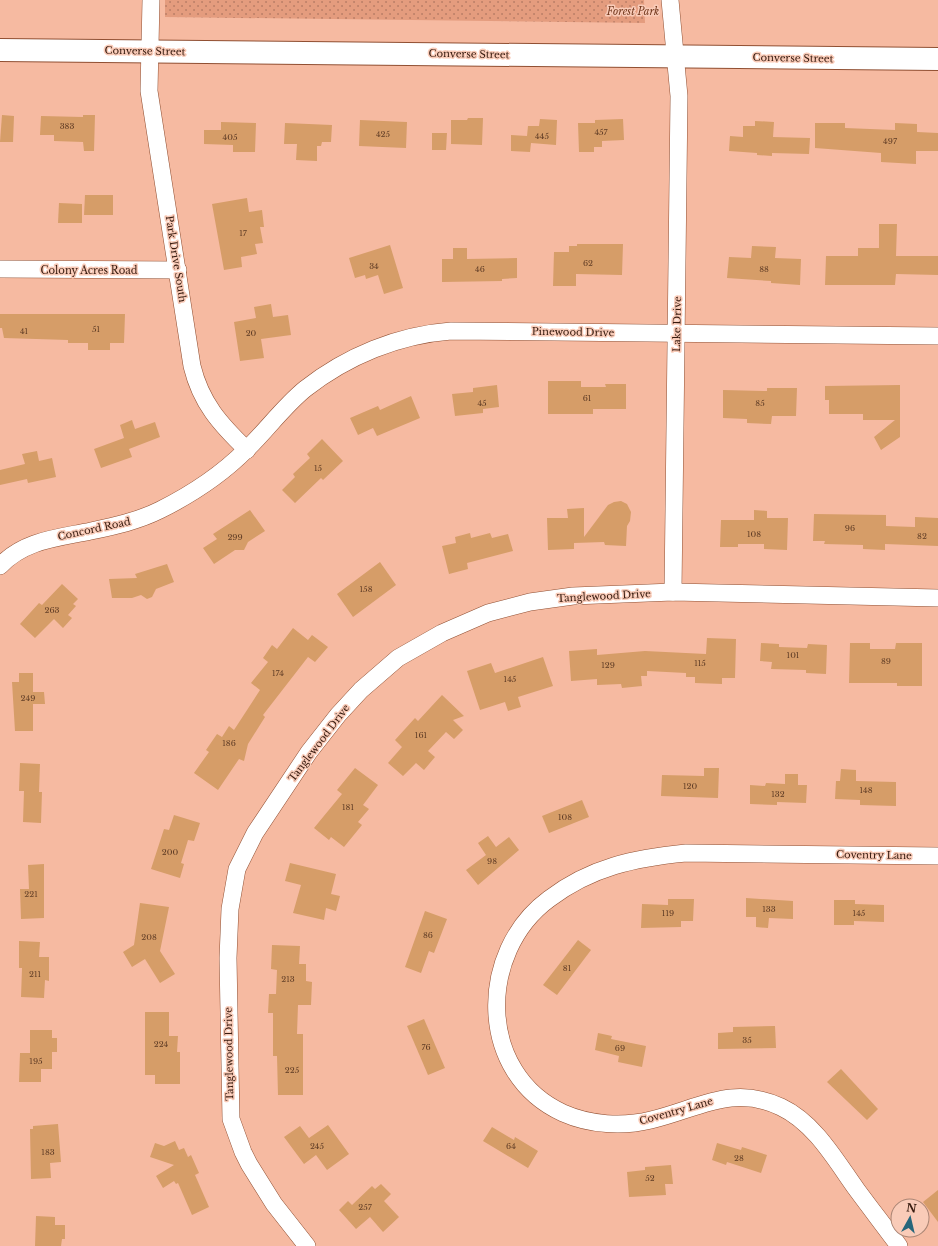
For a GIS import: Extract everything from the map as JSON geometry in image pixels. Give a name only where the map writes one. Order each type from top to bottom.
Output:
[{"type":"main road","name":"Converse Street","points":[[0,50],[938,59]]},
{"type":"street","name":"Park Drive South","points":[[151,0],[149,91],[195,381],[204,401],[215,417],[247,450]]},
{"type":"street","name":"Lake Drive","points":[[670,0],[679,96],[673,592]]},
{"type":"street","name":"Colony Acres Road","points":[[0,269],[178,270]]},
{"type":"street","name":"Pinewood Drive","points":[[247,450],[305,389],[359,356],[385,344],[410,337],[451,331],[938,336]]},
{"type":"street","name":"Concord Road","points":[[0,566],[17,551],[32,544],[128,523],[158,511],[187,496],[214,479],[247,450]]},
{"type":"street","name":"Tanglewood Drive","points":[[307,1246],[274,1204],[249,1164],[231,1119],[228,958],[230,909],[238,869],[255,833],[309,752],[338,715],[382,672],[414,648],[468,621],[523,603],[572,596],[673,592],[938,598]]},
{"type":"street","name":"Coventry Lane","points":[[898,1246],[828,1149],[793,1114],[767,1101],[735,1096],[721,1098],[651,1120],[613,1124],[575,1118],[548,1105],[525,1084],[506,1054],[498,1026],[496,996],[498,980],[506,954],[523,925],[538,908],[574,882],[600,870],[625,862],[648,856],[686,853],[938,856]]},
{"type":"green space","name":"Forest Park","points":[[165,0],[644,0],[645,23],[165,17]]},
{"type":"building","points":[[2,115],[14,116],[13,142],[0,142]]},
{"type":"building","points":[[83,115],[95,115],[94,151],[84,151],[83,142],[54,141],[54,135],[40,135],[41,116],[83,117]]},
{"type":"building","points":[[468,118],[483,118],[482,145],[451,144],[451,120],[467,120]]},
{"type":"building","points":[[540,119],[557,120],[556,145],[531,143],[530,152],[511,151],[511,135],[527,136],[528,126],[539,126]]},
{"type":"building","points":[[623,119],[624,140],[602,141],[602,147],[594,147],[594,152],[579,152],[578,123],[595,123],[595,120]]},
{"type":"building","points":[[360,120],[407,122],[406,148],[359,146]]},
{"type":"building","points":[[755,121],[774,122],[773,137],[810,138],[809,154],[772,153],[772,156],[757,155],[757,153],[729,151],[730,136],[743,137],[743,126],[755,126]]},
{"type":"building","points":[[221,122],[256,123],[255,152],[233,152],[233,145],[204,144],[204,130],[221,130]]},
{"type":"building","points":[[285,123],[332,125],[331,142],[322,142],[321,146],[317,146],[317,161],[296,160],[297,144],[284,144]]},
{"type":"building","points":[[815,123],[845,123],[845,128],[895,130],[895,123],[917,124],[917,132],[938,133],[938,151],[916,151],[916,164],[881,162],[881,153],[815,148]]},
{"type":"building","points":[[432,133],[447,133],[446,150],[432,150]]},
{"type":"building","points":[[85,195],[113,195],[113,215],[84,215]]},
{"type":"building","points":[[247,198],[249,212],[262,210],[264,227],[260,227],[263,243],[255,244],[257,254],[241,257],[242,267],[224,270],[212,204]]},
{"type":"building","points":[[59,203],[82,204],[82,223],[58,223]]},
{"type":"building","points":[[879,224],[897,224],[896,256],[938,256],[938,275],[896,274],[895,285],[825,285],[826,256],[858,256],[858,248],[879,248]]},
{"type":"building","points":[[577,244],[623,244],[622,275],[576,274],[576,286],[553,286],[554,252],[569,252],[569,246],[577,246]]},
{"type":"building","points":[[390,245],[403,288],[384,294],[378,275],[366,279],[365,275],[355,278],[349,258]]},
{"type":"building","points":[[752,246],[776,247],[775,258],[801,259],[800,285],[771,283],[771,281],[727,278],[729,257],[751,258]]},
{"type":"building","points":[[453,248],[467,248],[467,259],[517,258],[517,278],[502,279],[502,281],[442,282],[442,259],[453,259]]},
{"type":"building","points":[[271,304],[273,317],[288,315],[291,335],[261,339],[264,358],[240,361],[234,322],[256,318],[254,307]]},
{"type":"building","points":[[0,314],[125,314],[124,343],[110,343],[110,350],[88,350],[88,343],[68,343],[68,340],[4,338],[2,328],[0,328]]},
{"type":"building","points":[[548,381],[581,381],[581,387],[606,387],[605,384],[626,384],[626,409],[593,409],[593,414],[548,414]]},
{"type":"building","points":[[497,385],[499,407],[483,409],[483,413],[455,416],[452,394],[473,392],[473,388]]},
{"type":"building","points":[[900,385],[900,437],[881,450],[874,437],[895,420],[863,420],[863,414],[829,414],[829,400],[825,400],[825,386]]},
{"type":"building","points":[[767,388],[797,388],[796,416],[772,416],[771,424],[747,423],[747,419],[723,418],[723,390],[767,391]]},
{"type":"building","points":[[411,396],[420,418],[377,436],[373,428],[358,435],[350,418],[378,406],[380,410]]},
{"type":"building","points":[[132,420],[135,429],[155,422],[160,437],[129,449],[132,457],[101,468],[94,449],[124,438],[120,425]]},
{"type":"building","points":[[322,439],[343,461],[323,480],[321,478],[295,503],[282,490],[295,477],[293,474],[310,458],[307,454]]},
{"type":"building","points":[[37,451],[39,461],[52,458],[56,477],[28,483],[27,479],[0,485],[0,470],[25,464],[22,454]]},
{"type":"building","points":[[621,501],[627,504],[631,512],[630,521],[627,526],[626,546],[605,545],[604,542],[574,543],[574,549],[548,550],[547,518],[568,518],[567,509],[584,508],[584,537],[608,505]]},
{"type":"building","points":[[250,510],[265,531],[248,542],[244,550],[235,550],[214,564],[203,548],[217,539],[213,534]]},
{"type":"building","points":[[754,510],[767,511],[767,518],[788,518],[787,550],[764,549],[764,544],[738,544],[738,547],[720,547],[721,520],[754,520]]},
{"type":"building","points":[[814,514],[886,515],[886,526],[915,527],[915,517],[938,518],[938,546],[885,544],[885,550],[863,549],[863,545],[824,544],[825,541],[813,541]]},
{"type":"building","points":[[470,533],[471,538],[490,533],[492,538],[508,534],[513,551],[467,563],[468,569],[449,574],[442,546],[456,543],[455,537]]},
{"type":"building","points":[[380,562],[396,585],[353,617],[337,594]]},
{"type":"building","points":[[167,564],[174,582],[156,589],[152,597],[147,599],[141,595],[132,598],[112,598],[109,579],[137,578],[135,574]]},
{"type":"building","points":[[62,584],[78,599],[73,604],[76,606],[68,615],[72,618],[63,628],[54,619],[35,638],[20,624],[39,603],[42,605]]},
{"type":"building","points":[[293,628],[308,640],[312,635],[328,647],[315,662],[308,657],[263,715],[265,717],[248,744],[244,761],[239,759],[218,790],[194,773],[209,752],[206,750],[217,734],[222,737],[229,726],[234,730],[260,690],[251,683],[268,662],[263,658],[272,645],[277,649]]},
{"type":"building","points":[[707,638],[736,639],[735,678],[722,678],[722,684],[695,683],[695,677],[686,677],[686,673],[647,671],[647,676],[641,676],[642,686],[622,688],[621,684],[597,685],[597,679],[571,681],[569,651],[597,649],[597,655],[645,651],[706,654]]},
{"type":"building","points":[[761,643],[779,644],[779,647],[807,648],[808,644],[827,645],[826,674],[806,673],[806,670],[771,669],[772,662],[760,661]]},
{"type":"building","points":[[850,643],[870,643],[870,649],[895,649],[896,643],[922,643],[922,686],[897,686],[897,683],[849,683]]},
{"type":"building","points":[[543,657],[553,686],[518,697],[521,707],[508,711],[505,702],[480,710],[467,671],[491,663],[495,673]]},
{"type":"building","points":[[19,673],[33,673],[33,692],[44,692],[45,704],[33,704],[33,731],[15,731],[12,682],[19,682]]},
{"type":"building","points":[[442,695],[464,716],[453,720],[463,730],[454,739],[446,732],[428,751],[435,757],[424,770],[416,763],[403,776],[388,763],[402,747],[395,740],[415,718],[418,721]]},
{"type":"building","points":[[20,763],[40,764],[39,792],[42,792],[41,823],[23,822],[24,791],[19,791]]},
{"type":"building","points":[[355,768],[378,785],[363,805],[369,809],[358,822],[362,825],[344,847],[331,837],[329,840],[314,828],[342,794],[337,790]]},
{"type":"building","points":[[704,768],[719,768],[718,798],[661,796],[662,775],[704,776]]},
{"type":"building","points":[[841,769],[856,770],[856,781],[896,782],[896,806],[860,805],[860,800],[835,799],[836,781],[840,781]]},
{"type":"building","points":[[785,774],[798,774],[798,785],[807,785],[806,803],[777,802],[777,805],[750,804],[750,785],[765,786],[766,783],[785,784]]},
{"type":"building","points":[[582,800],[589,817],[549,833],[542,816]]},
{"type":"building","points":[[174,815],[200,823],[194,841],[188,840],[181,863],[184,864],[180,878],[151,869],[164,829],[169,830]]},
{"type":"building","points":[[488,836],[496,847],[509,837],[519,850],[478,885],[466,870],[486,855],[478,843]]},
{"type":"building","points":[[290,863],[336,874],[331,894],[340,896],[336,911],[326,908],[324,920],[293,913],[301,885],[285,881]]},
{"type":"building","points":[[44,864],[44,918],[21,919],[20,889],[29,889],[28,865]]},
{"type":"building","points":[[746,898],[793,901],[793,919],[769,918],[768,928],[756,927],[756,917],[746,917]]},
{"type":"building","points":[[668,899],[694,899],[693,921],[681,921],[681,927],[641,928],[642,904],[668,905]]},
{"type":"building","points":[[834,900],[855,900],[855,904],[884,905],[884,922],[854,921],[854,925],[834,925]]},
{"type":"building","points":[[140,903],[169,907],[160,951],[175,974],[160,983],[145,959],[132,967],[123,952],[134,945]]},
{"type":"building","points":[[425,911],[447,919],[434,953],[429,951],[421,973],[405,967]]},
{"type":"building","points":[[578,940],[591,950],[557,995],[543,985]]},
{"type":"building","points":[[19,941],[40,942],[39,957],[49,957],[49,981],[45,980],[44,998],[21,997],[22,968],[19,968]]},
{"type":"building","points":[[272,945],[300,946],[299,964],[306,964],[306,981],[312,982],[311,1005],[298,1005],[297,1034],[303,1034],[303,1095],[278,1095],[277,1056],[273,1056],[273,1013],[268,1013],[269,994],[276,994],[277,970],[271,969]]},
{"type":"building","points":[[145,1012],[169,1012],[169,1036],[178,1036],[177,1052],[180,1052],[180,1084],[155,1084],[155,1075],[145,1075]]},
{"type":"building","points":[[424,1019],[445,1068],[428,1075],[407,1026]]},
{"type":"building","points":[[775,1026],[776,1048],[718,1049],[718,1033],[733,1032],[733,1027]]},
{"type":"building","points":[[30,1030],[52,1030],[52,1038],[57,1038],[57,1052],[52,1052],[52,1069],[41,1069],[41,1082],[19,1082],[20,1053],[30,1053]]},
{"type":"building","points":[[598,1033],[612,1036],[611,1039],[646,1046],[642,1067],[618,1062],[619,1056],[595,1050]]},
{"type":"building","points":[[841,1069],[878,1109],[867,1120],[827,1082]]},
{"type":"building","points":[[58,1124],[61,1162],[50,1163],[51,1178],[31,1179],[30,1129],[33,1129],[33,1126]]},
{"type":"building","points":[[328,1125],[349,1154],[327,1170],[316,1155],[304,1164],[284,1137],[300,1126],[309,1138]]},
{"type":"building","points":[[492,1127],[514,1140],[515,1137],[538,1151],[528,1168],[483,1141]]},
{"type":"building","points":[[175,1141],[179,1150],[184,1148],[188,1157],[191,1155],[199,1173],[195,1175],[209,1207],[192,1215],[178,1183],[176,1184],[174,1181],[163,1188],[156,1176],[174,1165],[150,1157],[155,1143],[164,1146]]},
{"type":"building","points":[[717,1143],[741,1150],[742,1147],[767,1155],[761,1173],[727,1162],[726,1165],[712,1160]]},
{"type":"building","points":[[671,1165],[673,1184],[665,1184],[666,1195],[629,1197],[627,1172],[645,1170],[645,1167]]},
{"type":"building","points":[[381,1184],[391,1194],[384,1201],[399,1217],[383,1232],[370,1217],[356,1229],[339,1210],[348,1201],[352,1205],[372,1186],[375,1189]]},
{"type":"building","points":[[938,1190],[938,1222],[930,1211],[930,1198],[928,1198]]},
{"type":"building","points":[[36,1216],[55,1217],[55,1225],[65,1225],[65,1239],[62,1239],[61,1246],[35,1246]]}]
